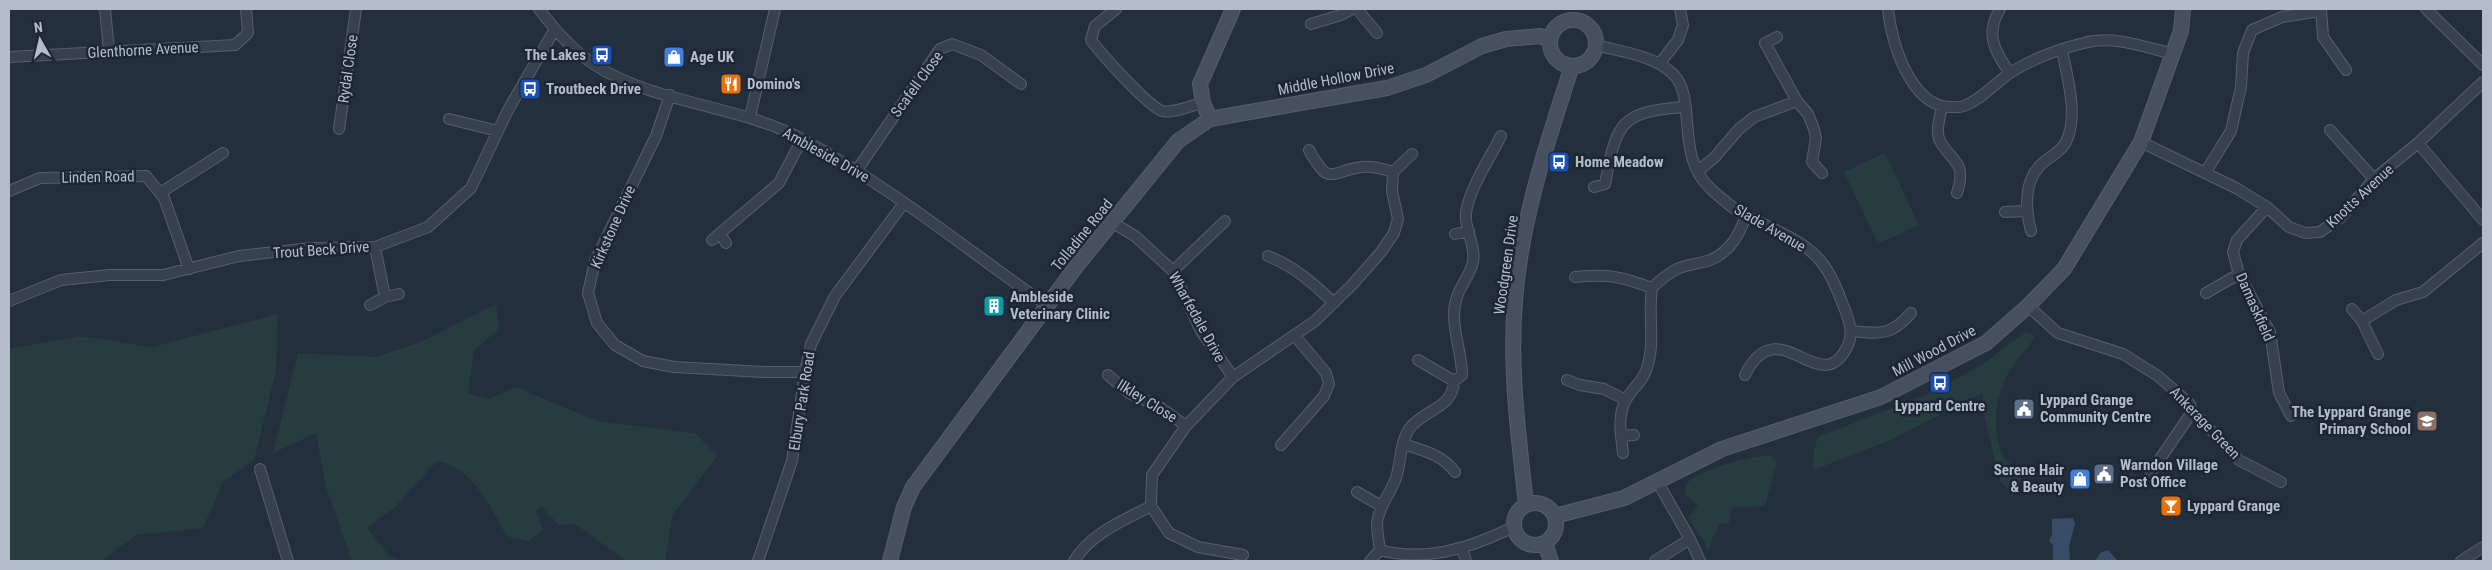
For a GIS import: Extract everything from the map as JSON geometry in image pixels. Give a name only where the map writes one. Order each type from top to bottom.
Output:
[{"type":"main road","points":[[1210,119],[1203,103],[1200,84],[1233,9]]},
{"type":"main road","name":"Mill Wood Drive","points":[[1555,516],[1624,498],[1722,449],[1881,396],[1986,343],[2028,306],[2064,268],[2141,142],[2181,31],[2183,9]]},
{"type":"main road","points":[[1577,14],[1594,33],[1596,45],[1593,54],[1584,63],[1572,66],[1561,63],[1552,54],[1550,40],[1554,30],[1564,21],[1577,14]]},
{"type":"main road","name":"Middle Hollow Drive","points":[[1210,119],[1387,88],[1426,75],[1482,46],[1506,39],[1533,36],[1550,40]]},
{"type":"main road","name":"Woodgreen Drive","points":[[1526,505],[1514,381],[1514,301],[1522,241],[1540,161],[1572,66]]},
{"type":"main road","name":"Tolladine Road","points":[[890,561],[904,507],[913,487],[1075,268],[1178,141],[1210,119]]},
{"type":"main road","points":[[1533,503],[1544,505],[1555,516],[1554,532],[1544,542],[1530,544],[1523,541],[1515,531],[1515,518],[1518,511],[1526,505],[1533,503]]},
{"type":"main road","points":[[1544,542],[1551,561]]},
{"type":"street","points":[[105,9],[109,51]]},
{"type":"street","name":"Glenthorne Avenue","points":[[9,57],[236,45],[248,32],[246,9]]},
{"type":"street","name":"Rydal Close","points":[[339,129],[356,9]]},
{"type":"street","name":"Ambleside Drive","points":[[539,9],[555,29],[594,64],[629,82],[750,117],[802,139],[857,170],[1048,306]]},
{"type":"street","points":[[750,117],[775,9]]},
{"type":"street","points":[[1116,9],[1095,26],[1091,40],[1105,58],[1162,111],[1176,112],[1186,106],[1203,103]]},
{"type":"street","points":[[1311,24],[1341,15],[1352,9]]},
{"type":"street","points":[[1357,9],[1378,33]]},
{"type":"street","points":[[1660,63],[1678,40],[1683,25],[1680,9]]},
{"type":"street","points":[[1888,9],[1896,43],[1907,75],[1921,95],[1942,107],[1963,107],[1981,96],[2010,73],[2062,50],[2086,42],[2115,40],[2173,54]]},
{"type":"street","points":[[2000,9],[1991,29],[1994,47],[2010,73]]},
{"type":"street","points":[[2426,9],[2483,65]]},
{"type":"street","points":[[2205,173],[2231,131],[2241,87],[2243,53],[2252,30],[2282,17],[2320,10],[2323,37],[2346,70]]},
{"type":"street","name":"Trout Beck Drive","points":[[9,301],[60,280],[110,275],[163,275],[239,256],[311,248],[375,247],[428,227],[471,188],[498,131],[555,29]]},
{"type":"street","points":[[1777,37],[1765,43],[1797,101],[1808,114],[1816,138],[1812,162],[1802,169]]},
{"type":"street","name":"Scafell Close","points":[[857,170],[940,48],[952,44],[981,55],[1021,84]]},
{"type":"street","name":"Slade Avenue","points":[[1596,45],[1660,63],[1674,74],[1682,88],[1689,154],[1708,187],[1746,216],[1782,232],[1807,248],[1823,264],[1836,286],[1851,331]]},
{"type":"street","points":[[2031,231],[2026,211],[2027,195],[2037,169],[2066,143],[2071,124],[2070,97],[2062,50]]},
{"type":"street","name":"Knotts Avenue","points":[[2141,142],[2236,188],[2267,208],[2289,227],[2305,233],[2320,232],[2340,218],[2374,179],[2418,143],[2483,82]]},
{"type":"street","name":"Kirkstone Drive","points":[[670,95],[656,136],[595,261],[588,293],[597,323],[616,345],[643,360],[674,366],[764,372],[804,372]]},
{"type":"street","points":[[1698,171],[1714,158],[1739,129],[1754,117],[1797,101]]},
{"type":"street","points":[[1594,187],[1605,184],[1614,139],[1624,124],[1640,113],[1684,107]]},
{"type":"street","points":[[1942,107],[1938,126],[1940,140],[1955,158],[1959,167],[1961,179],[1957,193]]},
{"type":"street","points":[[449,119],[498,131]]},
{"type":"street","points":[[2330,130],[2374,179]]},
{"type":"street","points":[[1370,561],[1380,550],[1377,525],[1381,506],[1397,476],[1403,444],[1410,429],[1429,412],[1449,399],[1453,392],[1454,381],[1462,375],[1462,358],[1456,339],[1454,314],[1458,290],[1472,262],[1473,248],[1466,214],[1471,196],[1501,136]]},
{"type":"street","points":[[726,243],[716,237],[779,183],[802,139]]},
{"type":"street","points":[[2418,143],[2483,220]]},
{"type":"street","points":[[1309,150],[1318,166],[1327,173],[1338,175],[1361,167],[1380,168],[1393,172]]},
{"type":"street","points":[[160,193],[223,153]]},
{"type":"street","points":[[1243,555],[1198,548],[1169,533],[1151,506],[1152,475],[1186,426],[1233,377],[1295,336],[1334,303],[1375,258],[1394,233],[1398,219],[1392,191],[1393,172],[1412,154]]},
{"type":"street","points":[[1812,162],[1822,173]]},
{"type":"street","name":"Linden Road","points":[[9,191],[40,178],[146,176],[164,198],[189,269]]},
{"type":"street","name":"Elbury Park Road","points":[[758,561],[792,461],[804,372],[811,344],[835,296],[904,202]]},
{"type":"street","name":"Damaskfield","points":[[2267,208],[2236,240],[2233,252],[2239,274],[2270,332],[2279,393],[2292,416]]},
{"type":"street","points":[[2005,212],[2026,211]]},
{"type":"street","points":[[1623,452],[1621,413],[1626,400],[1636,390],[1648,365],[1649,304],[1652,288],[1676,269],[1710,260],[1719,255],[1732,244],[1740,233],[1746,216]]},
{"type":"street","points":[[1173,271],[1225,220]]},
{"type":"street","name":"Wharfedale Drive","points":[[1113,223],[1142,242],[1173,271],[1201,331],[1233,377]]},
{"type":"street","points":[[1455,234],[1469,231]]},
{"type":"street","points":[[2362,321],[2396,300],[2423,292],[2483,242]]},
{"type":"street","points":[[375,247],[385,297]]},
{"type":"street","points":[[1268,256],[1289,264],[1334,303]]},
{"type":"street","points":[[1576,277],[1603,274],[1620,276],[1652,288]]},
{"type":"street","points":[[2206,293],[2239,274]]},
{"type":"street","points":[[370,305],[385,297],[399,294]]},
{"type":"street","name":"Ankerage Green","points":[[2028,306],[2058,333],[2088,344],[2111,348],[2131,358],[2190,404],[2191,409],[2239,460],[2281,482]]},
{"type":"street","points":[[2352,309],[2362,321],[2378,354]]},
{"type":"street","points":[[1745,376],[1752,362],[1762,352],[1780,348],[1792,352],[1807,362],[1824,366],[1836,360],[1848,345],[1851,331],[1882,332],[1894,330],[1911,314]]},
{"type":"street","points":[[1281,445],[1324,396],[1329,384],[1326,373],[1295,336]]},
{"type":"street","points":[[1418,360],[1454,381]]},
{"type":"street","name":"Ilkley Close","points":[[1108,375],[1130,393],[1160,407],[1186,426]]},
{"type":"street","points":[[1568,380],[1580,385],[1604,389],[1626,400]]},
{"type":"street","points":[[2151,472],[2190,415],[2191,409]]},
{"type":"street","points":[[1621,436],[1634,435]]},
{"type":"street","points":[[1403,444],[1432,454],[1450,466],[1455,472]]},
{"type":"street","points":[[260,469],[288,561]]},
{"type":"street","points":[[1657,481],[1690,539],[1700,561]]},
{"type":"street","points":[[1357,492],[1381,506]]},
{"type":"street","points":[[1074,561],[1082,547],[1109,528],[1151,506]]},
{"type":"street","points":[[1380,550],[1401,556],[1453,552],[1507,530],[1515,531]]},
{"type":"street","points":[[1655,561],[1690,539]]},
{"type":"street","points":[[1462,548],[1466,561]]},
{"type":"street","points":[[2461,561],[2483,549]]},
{"type":"green space","points":[[1885,153],[1919,225],[1878,244],[1844,172]]},
{"type":"green space","points":[[496,304],[499,329],[474,350],[468,394],[489,399],[516,387],[597,421],[695,433],[717,456],[673,514],[665,561],[626,561],[575,524],[559,525],[542,507],[536,511],[543,530],[529,541],[506,536],[487,501],[470,479],[449,464],[437,461],[394,508],[367,528],[389,555],[401,561],[352,561],[326,487],[316,433],[273,453],[298,353],[376,357],[421,342]]},
{"type":"green space","points":[[278,314],[276,371],[254,460],[223,482],[203,528],[136,535],[102,561],[9,561],[9,349],[79,336],[152,347]]},
{"type":"green space","points":[[2026,332],[2035,336],[2006,377],[1999,397],[1996,419],[1996,430],[2001,451],[2006,460],[2022,470],[2019,485],[2008,490],[2000,481],[1983,411],[1983,393],[1888,441],[1813,470],[1814,450],[1818,437],[1930,393],[1980,366]]},
{"type":"green space","points":[[1770,455],[1777,462],[1765,506],[1737,507],[1731,510],[1729,523],[1720,524],[1709,550],[1688,517],[1698,506],[1685,494],[1686,484],[1693,478],[1714,468],[1750,458]]},
{"type":"water","points":[[2073,518],[2075,524],[2069,546],[2070,561],[2053,561],[2053,545],[2049,541],[2052,534],[2052,519]]},
{"type":"water","points":[[2108,550],[2118,561],[2095,561],[2100,553]]},
{"type":"place","name":"The Lakes","points":[[602,55]]},
{"type":"place","name":"Age UK","points":[[674,57]]},
{"type":"place","name":"Domino's","points":[[731,84]]},
{"type":"place","name":"Troutbeck Drive","points":[[530,89]]},
{"type":"place","name":"Home Meadow","points":[[1559,162]]},
{"type":"place","name":"Ambleside Veterinary Clinic","points":[[994,306]]},
{"type":"place","name":"Lyppard Centre","points":[[1940,383]]},
{"type":"place","name":"Lyppard Grange Community Centre","points":[[2024,409]]},
{"type":"place","name":"The Lyppard Grange Primary School","points":[[2427,421]]},
{"type":"place","name":"Warndon Village Post Office","points":[[2104,474]]},
{"type":"place","name":"Serene Hair & Beauty","points":[[2080,479]]},
{"type":"place","name":"Lyppard Grange","points":[[2171,506]]}]
